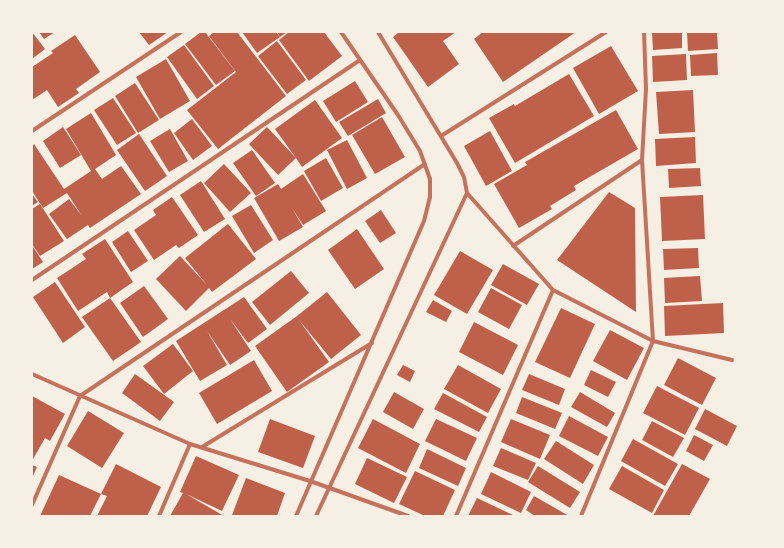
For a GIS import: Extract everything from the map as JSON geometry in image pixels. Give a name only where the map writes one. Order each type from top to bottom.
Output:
[{"type":"street","points":[[32,131],[181,32]]},
{"type":"street","points":[[296,516],[424,221],[430,197],[430,179],[420,151],[398,115],[341,32]]},
{"type":"street","points":[[378,32],[442,136],[464,177],[467,193],[553,290],[653,341],[732,360]]},
{"type":"street","points":[[442,136],[606,32]]},
{"type":"street","points":[[581,516],[653,341],[642,160],[646,89],[644,32]]},
{"type":"street","points":[[32,280],[360,60]]},
{"type":"street","points":[[513,246],[642,160]]},
{"type":"street","points":[[32,505],[80,396],[425,164]]},
{"type":"street","points":[[316,516],[467,193]]},
{"type":"street","points":[[456,516],[553,290]]},
{"type":"street","points":[[202,447],[372,342]]},
{"type":"street","points":[[32,374],[190,444],[310,481],[408,516]]},
{"type":"street","points":[[159,516],[190,444]]},
{"type":"building","points":[[32,32],[45,49],[32,59]]},
{"type":"building","points":[[39,32],[55,32],[44,39]]},
{"type":"building","points":[[139,32],[168,32],[149,45]]},
{"type":"building","points":[[201,32],[205,32],[235,71],[216,85],[185,44]]},
{"type":"building","points":[[214,32],[237,32],[286,96],[218,149],[187,110],[236,72],[209,36]]},
{"type":"building","points":[[242,32],[276,32],[280,37],[257,53]]},
{"type":"building","points":[[277,32],[287,32],[280,37]]},
{"type":"building","points":[[289,32],[324,32],[342,56],[309,81],[279,40]]},
{"type":"building","points":[[399,32],[456,32],[443,41],[459,64],[428,87],[393,37]]},
{"type":"building","points":[[483,32],[576,32],[503,82],[474,39]]},
{"type":"building","points":[[652,32],[682,32],[682,48],[653,50]]},
{"type":"building","points":[[687,32],[717,32],[718,49],[688,51]]},
{"type":"building","points":[[75,35],[100,72],[76,89],[79,93],[58,107],[47,90],[32,100],[32,67],[53,53],[51,51]]},
{"type":"building","points":[[277,41],[306,80],[287,94],[258,56]]},
{"type":"building","points":[[184,45],[214,86],[197,99],[167,57]]},
{"type":"building","points":[[611,46],[638,91],[599,114],[573,68]]},
{"type":"building","points":[[717,53],[718,75],[691,76],[690,55]]},
{"type":"building","points":[[686,54],[687,80],[653,82],[652,56]]},
{"type":"building","points":[[166,59],[190,101],[160,119],[136,77]]},
{"type":"building","points":[[569,74],[594,116],[515,163],[489,118],[514,104],[515,106]]},
{"type":"building","points":[[355,81],[368,102],[336,122],[323,101]]},
{"type":"building","points":[[135,83],[159,120],[138,133],[115,96]]},
{"type":"building","points":[[693,90],[695,132],[659,134],[656,92]]},
{"type":"building","points":[[113,98],[136,133],[117,145],[94,110]]},
{"type":"building","points":[[378,99],[386,113],[348,136],[339,122]]},
{"type":"building","points":[[315,100],[342,138],[302,167],[275,129]]},
{"type":"building","points":[[616,110],[638,149],[574,186],[576,190],[550,206],[552,209],[519,228],[494,184],[527,165],[525,162]]},
{"type":"building","points":[[91,113],[116,155],[95,169],[102,179],[121,166],[141,194],[90,228],[88,225],[67,239],[49,214],[69,199],[82,216],[67,193],[43,208],[32,191],[32,146],[34,144],[64,189],[91,171],[66,129]]},
{"type":"building","points":[[382,117],[405,157],[375,174],[352,135]]},
{"type":"building","points":[[192,119],[212,146],[193,160],[174,133]]},
{"type":"building","points":[[63,127],[81,155],[60,168],[43,141]]},
{"type":"building","points":[[267,127],[296,158],[278,175],[249,144]]},
{"type":"building","points":[[170,129],[188,161],[169,172],[150,141]]},
{"type":"building","points":[[490,131],[512,171],[486,186],[464,146]]},
{"type":"building","points":[[139,134],[167,176],[145,191],[117,150]]},
{"type":"building","points":[[695,137],[696,163],[656,166],[655,139]]},
{"type":"building","points":[[347,140],[367,178],[347,189],[327,150]]},
{"type":"building","points":[[252,150],[275,183],[256,196],[233,163]]},
{"type":"building","points":[[326,158],[343,188],[321,201],[304,171]]},
{"type":"building","points":[[224,164],[251,193],[230,212],[204,183]]},
{"type":"building","points":[[700,168],[701,186],[669,188],[668,169]]},
{"type":"building","points":[[303,174],[326,211],[303,225],[292,208],[303,227],[279,241],[254,198],[278,184],[281,189]]},
{"type":"building","points":[[201,181],[225,219],[204,232],[180,195]]},
{"type":"building","points":[[609,192],[635,208],[636,312],[557,260]]},
{"type":"building","points":[[32,194],[38,202],[32,206]]},
{"type":"building","points":[[703,195],[705,239],[662,241],[660,197]]},
{"type":"building","points":[[172,197],[198,235],[179,248],[176,245],[154,260],[134,230],[156,215],[153,210]]},
{"type":"building","points":[[40,204],[64,241],[40,256],[32,244],[32,209]]},
{"type":"building","points":[[251,205],[273,240],[254,253],[232,216]]},
{"type":"building","points":[[381,210],[396,233],[380,243],[365,221]]},
{"type":"building","points":[[228,224],[256,259],[212,292],[209,288],[186,311],[156,279],[180,256],[207,285],[185,258]]},
{"type":"building","points":[[357,229],[384,269],[355,289],[328,250]]},
{"type":"building","points":[[128,231],[148,261],[131,272],[112,242]]},
{"type":"building","points":[[105,239],[133,282],[110,298],[107,292],[78,311],[57,278],[86,259],[82,254]]},
{"type":"building","points":[[32,245],[43,262],[32,269]]},
{"type":"building","points":[[698,248],[699,268],[664,270],[663,249]]},
{"type":"building","points":[[460,251],[493,270],[467,314],[434,295]]},
{"type":"building","points":[[503,264],[539,284],[527,305],[491,285]]},
{"type":"building","points":[[291,271],[309,293],[270,325],[252,302]]},
{"type":"building","points":[[700,276],[702,301],[665,303],[664,278]]},
{"type":"building","points":[[55,282],[85,327],[63,343],[33,297]]},
{"type":"building","points":[[144,286],[168,319],[143,337],[120,303]]},
{"type":"building","points":[[491,288],[522,305],[509,329],[478,312]]},
{"type":"building","points":[[327,292],[361,335],[331,359],[299,320],[329,362],[287,392],[255,346],[297,316]]},
{"type":"building","points":[[244,297],[267,329],[248,343],[230,319],[251,351],[230,365],[207,331],[227,365],[200,381],[176,341]]},
{"type":"building","points":[[110,298],[141,342],[113,361],[82,317]]},
{"type":"building","points":[[433,300],[452,311],[446,322],[426,312]]},
{"type":"building","points":[[723,303],[724,333],[665,336],[664,306]]},
{"type":"building","points":[[561,308],[595,324],[570,378],[535,362]]},
{"type":"building","points":[[474,322],[518,345],[503,375],[459,352]]},
{"type":"building","points":[[610,330],[644,348],[627,380],[593,361]]},
{"type":"building","points":[[173,344],[193,371],[164,394],[143,366]]},
{"type":"building","points":[[678,358],[716,378],[702,405],[664,385]]},
{"type":"building","points":[[254,360],[272,391],[217,424],[199,393]]},
{"type":"building","points":[[403,365],[415,371],[410,382],[397,375]]},
{"type":"building","points":[[458,365],[501,389],[488,413],[444,389]]},
{"type":"building","points":[[591,370],[616,382],[608,397],[584,385]]},
{"type":"building","points":[[135,374],[174,402],[160,421],[122,393]]},
{"type":"building","points":[[529,374],[565,389],[559,405],[522,390]]},
{"type":"building","points":[[657,386],[699,408],[685,435],[643,413]]},
{"type":"building","points":[[394,392],[424,409],[413,429],[383,412]]},
{"type":"building","points":[[580,392],[615,413],[607,427],[571,407]]},
{"type":"building","points":[[443,393],[487,417],[479,432],[434,409]]},
{"type":"building","points":[[32,396],[65,414],[50,441],[45,438],[32,461]]},
{"type":"building","points":[[522,397],[562,413],[555,429],[516,413]]},
{"type":"building","points":[[705,409],[737,426],[727,446],[695,429]]},
{"type":"building","points":[[88,411],[124,433],[102,468],[67,446]]},
{"type":"building","points":[[569,416],[608,437],[598,456],[559,436]]},
{"type":"building","points":[[270,419],[315,436],[303,468],[258,452]]},
{"type":"building","points":[[373,419],[420,444],[406,473],[358,448]]},
{"type":"building","points":[[436,419],[477,438],[466,461],[425,441]]},
{"type":"building","points":[[511,419],[550,435],[540,459],[501,442]]},
{"type":"building","points":[[652,421],[684,438],[673,457],[642,440]]},
{"type":"building","points":[[694,435],[713,445],[704,461],[686,451]]},
{"type":"building","points":[[633,439],[678,464],[665,486],[621,461]]},
{"type":"building","points":[[556,441],[594,465],[583,484],[544,459]]},
{"type":"building","points":[[501,448],[536,463],[528,480],[493,466]]},
{"type":"building","points":[[427,449],[466,468],[458,486],[419,468]]},
{"type":"building","points":[[196,456],[239,475],[222,511],[186,494],[224,516],[170,516],[183,493],[180,492]]},
{"type":"building","points":[[367,458],[407,477],[394,503],[355,484]]},
{"type":"building","points":[[116,464],[161,487],[147,516],[97,516],[107,496],[101,494]]},
{"type":"building","points":[[682,464],[710,479],[689,516],[653,516]]},
{"type":"building","points":[[32,465],[37,467],[32,478]]},
{"type":"building","points":[[538,466],[580,492],[570,508],[528,482]]},
{"type":"building","points":[[622,466],[664,490],[652,513],[609,489]]},
{"type":"building","points":[[415,471],[455,490],[443,516],[425,516],[399,504]]},
{"type":"building","points":[[491,472],[531,492],[521,513],[481,494]]},
{"type":"building","points":[[59,475],[101,494],[90,516],[40,516]]},
{"type":"building","points":[[246,478],[285,493],[277,516],[232,515]]},
{"type":"building","points":[[534,496],[569,516],[535,516],[526,510]]},
{"type":"building","points":[[477,498],[515,516],[468,516]]}]
